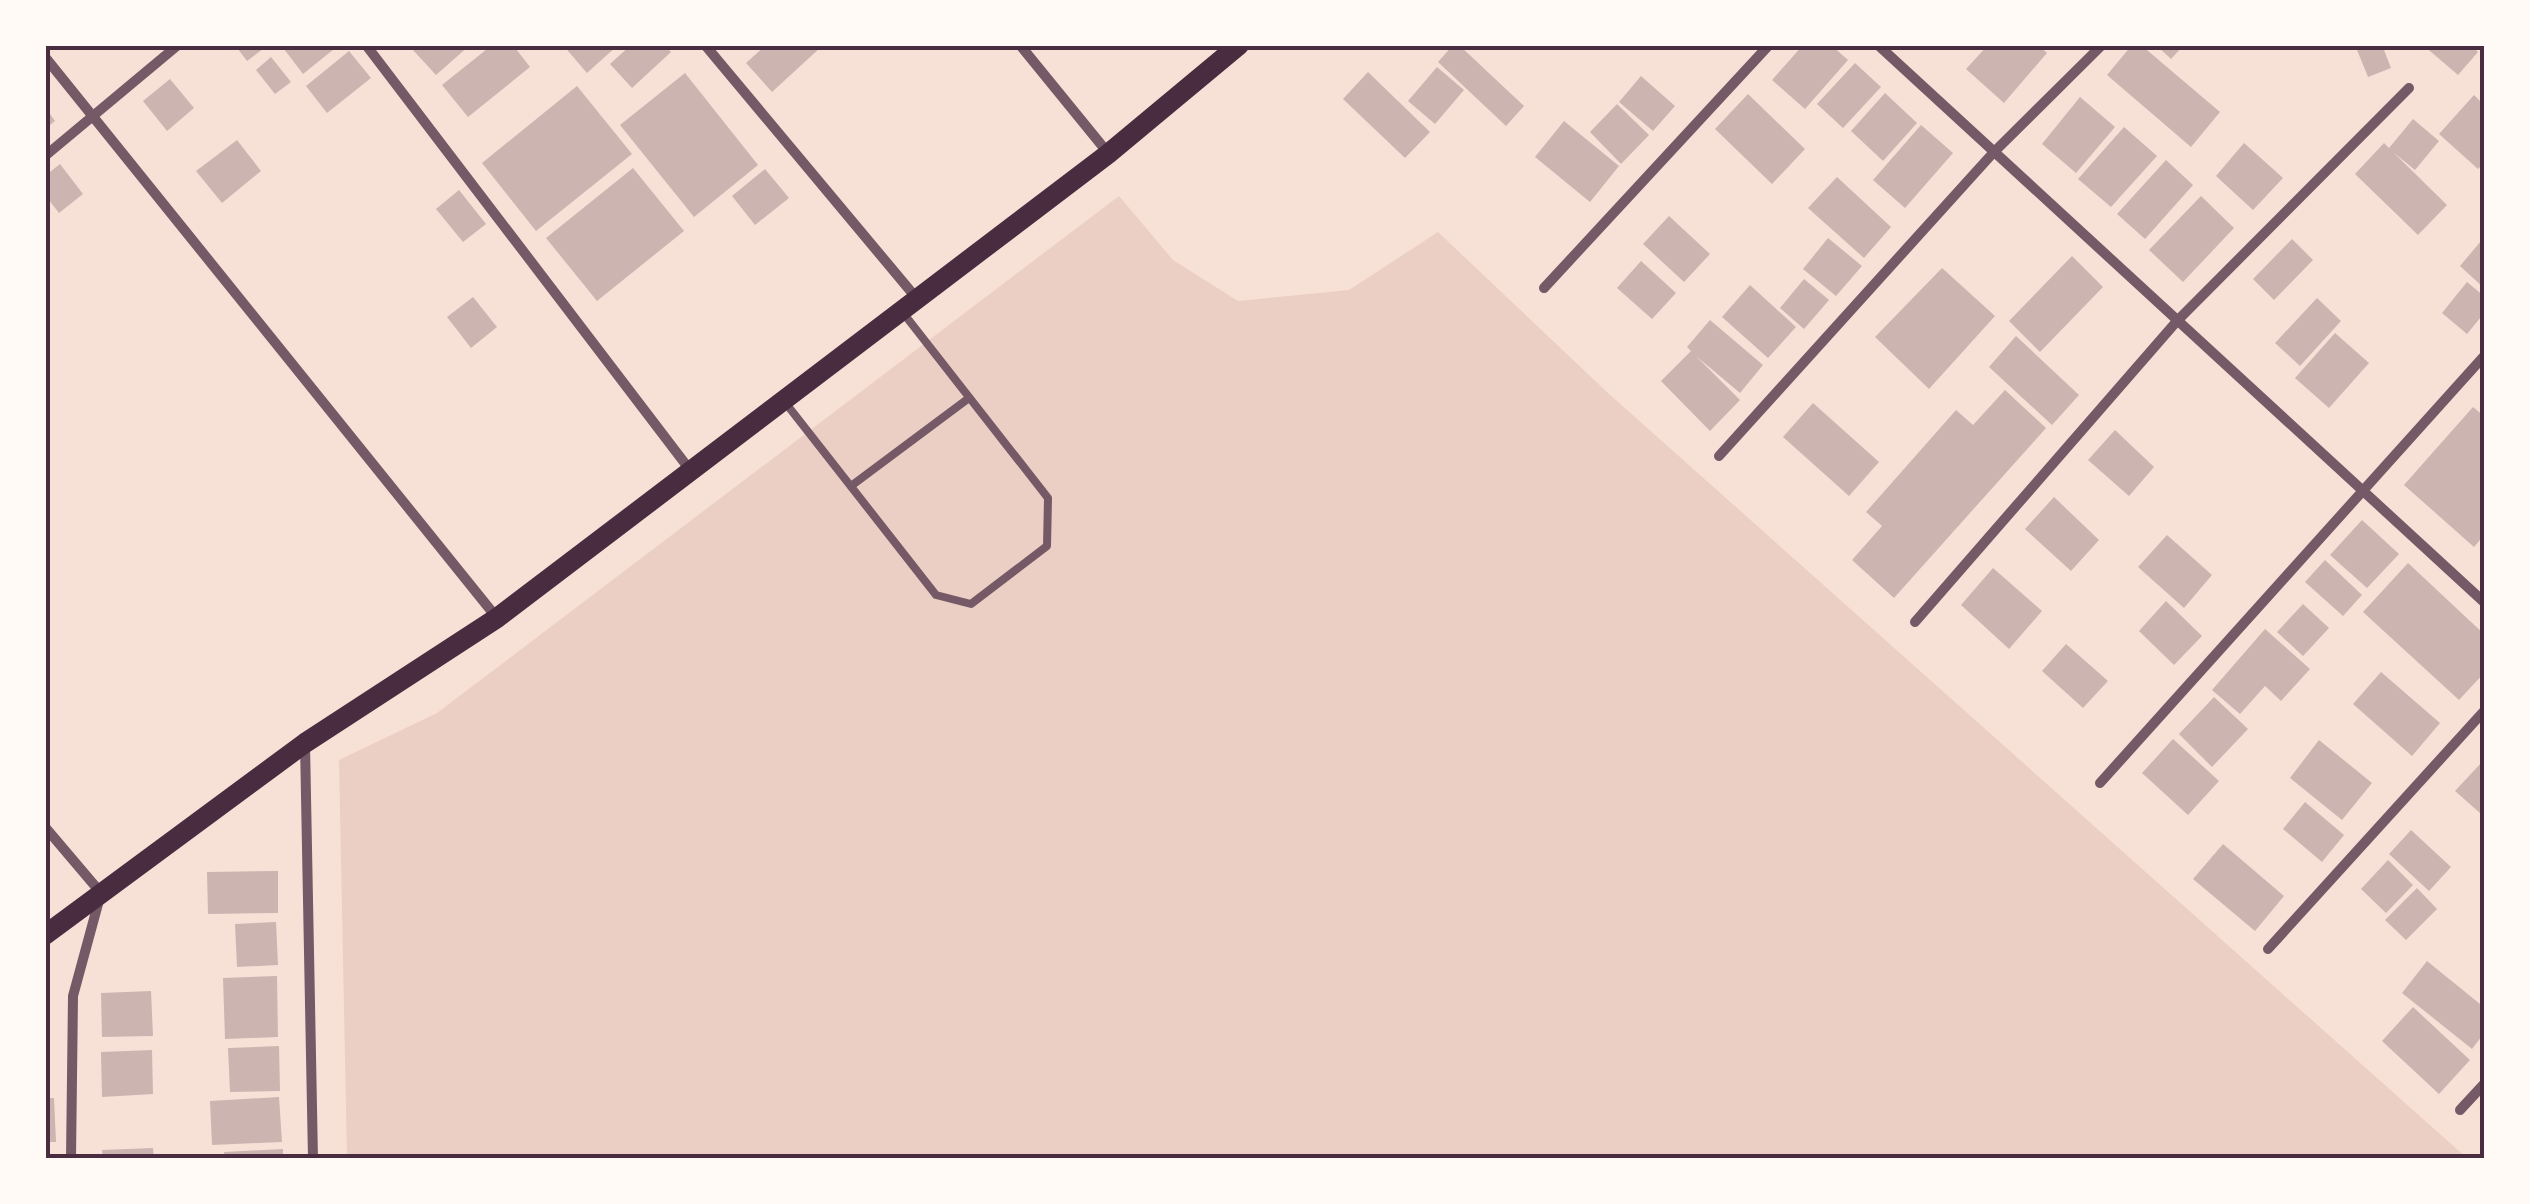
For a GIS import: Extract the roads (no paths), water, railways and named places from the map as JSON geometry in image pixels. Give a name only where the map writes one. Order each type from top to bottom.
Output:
[{"type":"main road","points":[[45,936],[305,743],[497,618],[1108,154],[1240,45]]},
{"type":"street","points":[[45,156],[178,45]]},
{"type":"street","points":[[366,45],[690,470]]},
{"type":"street","points":[[706,45],[910,306]]},
{"type":"street","points":[[1020,45],[1108,154]]},
{"type":"street","points":[[1544,288],[1769,45]]},
{"type":"street","points":[[1878,45],[2485,603]]},
{"type":"street","points":[[1720,456],[1992,153],[2102,45]]},
{"type":"street","points":[[45,57],[97,116],[497,618]]},
{"type":"street","points":[[1915,622],[2177,321],[2409,88]]},
{"type":"street","points":[[2100,783],[2365,493],[2485,355]]},
{"type":"street","points":[[2268,949],[2485,710]]},
{"type":"street","points":[[305,743],[312,1159]]},
{"type":"street","points":[[45,828],[100,893],[73,996],[71,1159]]},
{"type":"street","points":[[2460,1110],[2485,1084]]},
{"type":"lane","points":[[784,400],[936,595],[972,604],[1047,546],[1048,498],[969,398],[910,306]]},
{"type":"lane","points":[[851,486],[969,398]]}]
